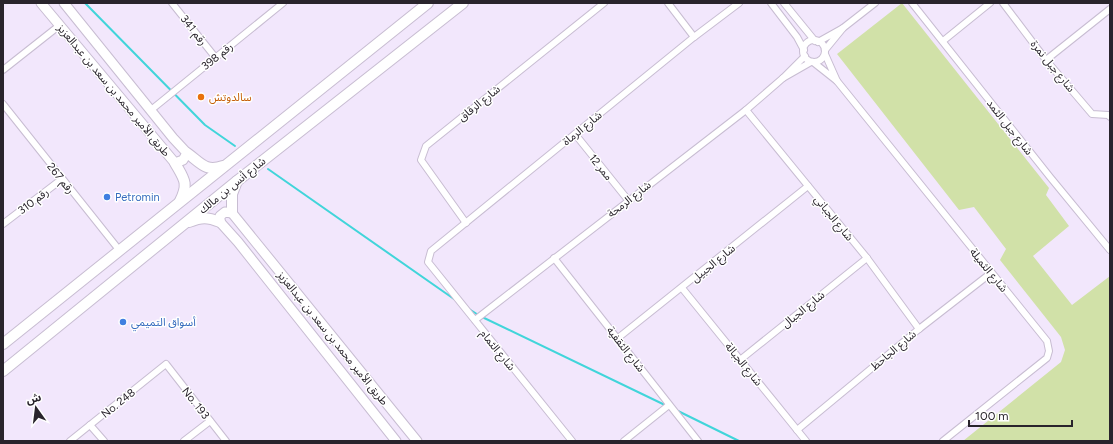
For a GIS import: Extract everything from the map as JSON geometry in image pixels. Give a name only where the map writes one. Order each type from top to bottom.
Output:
[{"type":"main road","name":"طريق الأمير محمد بن سعد بن عبدالعزيز","points":[[42,3],[175,163],[183,160],[187,153],[64,3]]},
{"type":"main road","name":"شارع أنس بن مالك","points":[[3,344],[428,3]]},
{"type":"main road","name":"شارع أنس بن مالك","points":[[3,371],[237,181],[463,3]]},
{"type":"main road","points":[[187,153],[207,168],[215,168],[229,164]]},
{"type":"main road","points":[[175,163],[185,183],[185,190],[179,204]]},
{"type":"main road","points":[[185,223],[199,218],[210,218],[220,222],[220,216],[225,212],[232,212],[232,194],[237,181]]},
{"type":"main road","name":"طريق الأمير محمد بن سعد بن عبدالعزيز","points":[[232,212],[417,441]]},
{"type":"main road","name":"طريق الأمير محمد بن سعد بن عبدالعزيز","points":[[220,222],[238,242],[396,441]]},
{"type":"street","name":"رقم 341","points":[[172,3],[215,57]]},
{"type":"street","name":"رقم 398","points":[[151,110],[283,3]]},
{"type":"street","name":"شارع الرقاق","points":[[466,223],[421,160],[426,146],[604,3]]},
{"type":"street","points":[[668,3],[694,36]]},
{"type":"street","name":"شارع الرماة","points":[[429,257],[431,251],[694,36],[739,3]]},
{"type":"street","points":[[771,3],[797,38],[807,59],[837,81]]},
{"type":"street","points":[[784,3],[817,41],[824,46],[837,81]]},
{"type":"street","points":[[783,78],[804,53],[808,43],[817,41],[843,28],[875,3]]},
{"type":"street","name":"شارع جبل الثمد","points":[[912,3],[1110,250]]},
{"type":"street","points":[[943,41],[990,3]]},
{"type":"street","name":"شارع جبل نمرة","points":[[1003,3],[1046,60],[1092,114],[1109,115]]},
{"type":"street","points":[[1046,60],[1110,9]]},
{"type":"street","points":[[3,70],[60,26]]},
{"type":"street","points":[[783,78],[812,62],[820,61],[843,28]]},
{"type":"street","name":"شارع الرمحة","points":[[475,320],[746,110],[783,78]]},
{"type":"street","name":"شارع الثميلة","points":[[837,81],[1047,341],[1049,350],[1047,358],[944,441]]},
{"type":"street","name":"رقم 267","points":[[3,104],[120,251]]},
{"type":"street","name":"شارع الجباني","points":[[746,110],[866,258],[919,328]]},
{"type":"street","name":"ممر 12","points":[[575,134],[628,200]]},
{"type":"street","name":"رقم 310","points":[[3,224],[62,179]]},
{"type":"street","name":"شارع الجبيل","points":[[618,338],[808,186]]},
{"type":"street","name":"شارع الثمام","points":[[429,257],[428,262],[572,441]]},
{"type":"street","name":"شارع الثقفية","points":[[554,258],[698,441]]},
{"type":"street","name":"شارع الجبال","points":[[740,360],[866,258]]},
{"type":"street","name":"شارع الجاحظ","points":[[797,430],[919,328],[991,273]]},
{"type":"street","name":"شارع الجبالة","points":[[682,288],[806,441]]},
{"type":"street","name":"No. 193","points":[[166,364],[226,441]]},
{"type":"street","name":"No. 248","points":[[70,441],[166,364]]},
{"type":"street","points":[[624,441],[669,405]]},
{"type":"street","points":[[184,441],[210,421]]},
{"type":"street","points":[[90,425],[104,441]]},
{"type":"green space","points":[[902,3],[1049,188],[1046,195],[1069,226],[1033,256],[1072,305],[1110,276],[1110,441],[963,441],[1061,362],[1065,350],[1061,337],[1000,260],[1006,249],[974,207],[959,210],[837,54]]},
{"type":"waterway","points":[[85,3],[205,125],[235,146]]},
{"type":"waterway","points":[[268,169],[454,299]]},
{"type":"waterway","points":[[469,309],[480,316],[667,406]]},
{"type":"waterway","points":[[678,411],[739,441]]},
{"type":"place","name":"سالدوتش","points":[[201,97]]},
{"type":"place","name":"Petromin","points":[[107,197]]},
{"type":"place","name":"أسواق التميمي","points":[[123,322]]}]
